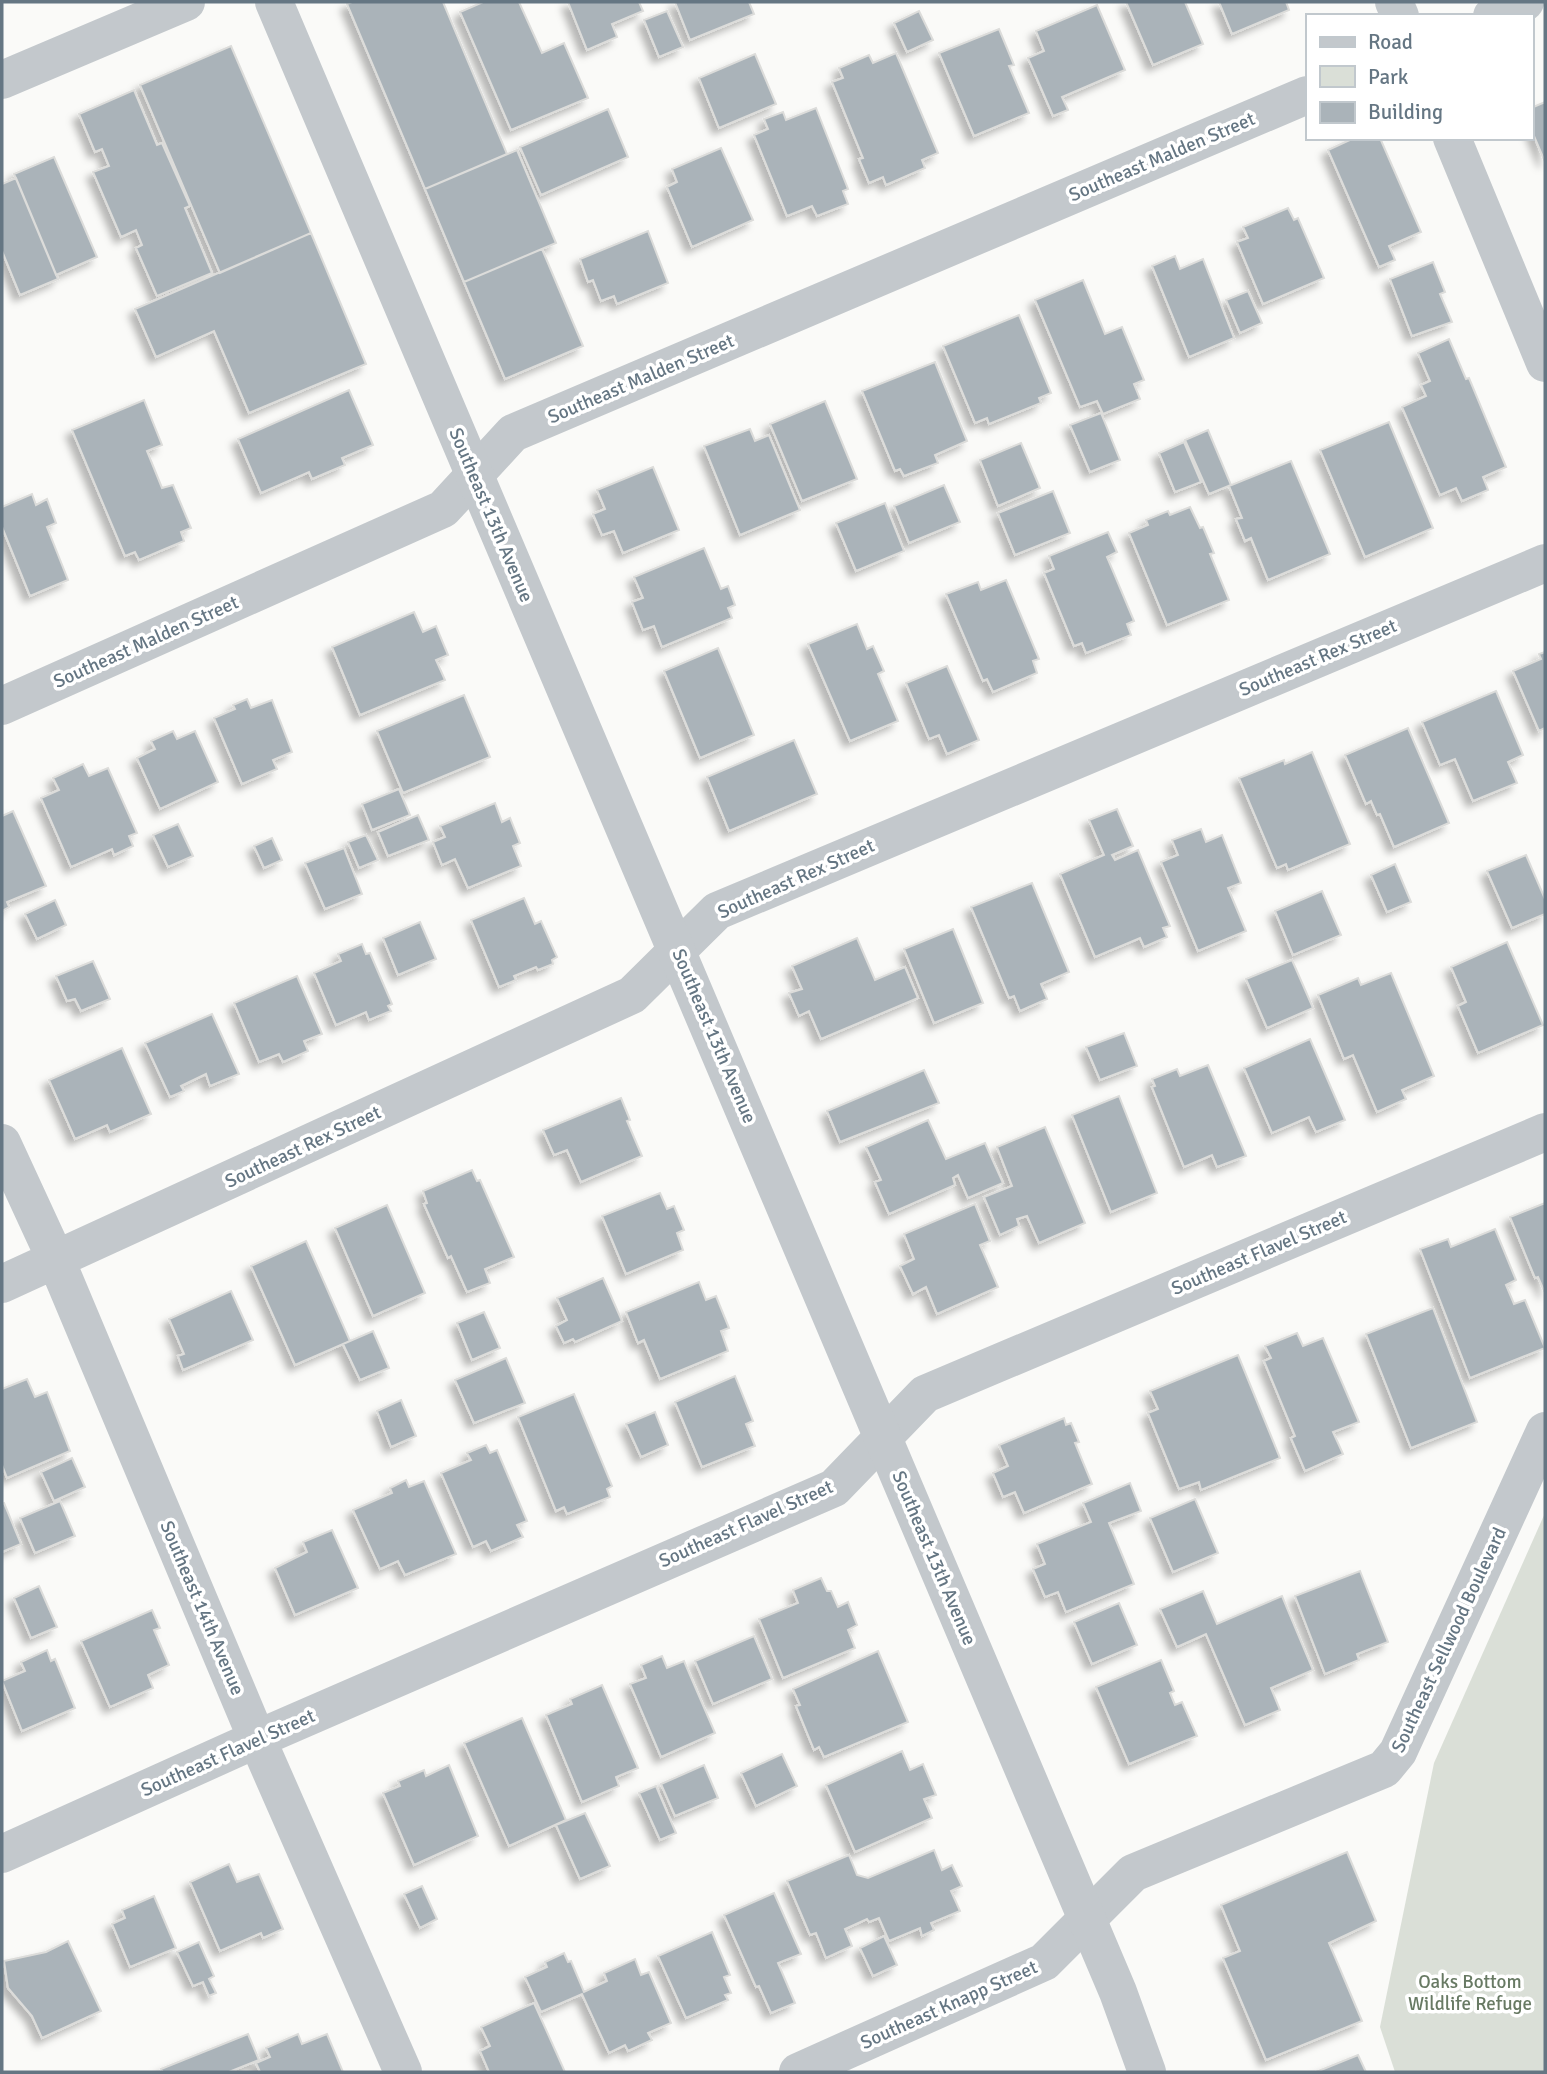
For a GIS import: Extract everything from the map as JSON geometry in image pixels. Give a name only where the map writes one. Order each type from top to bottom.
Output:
[{"type":"street","points":[[2,80],[186,2]]},
{"type":"street","name":"Southeast 13th Avenue","points":[[275,2],[1118,1992],[1147,2072]]},
{"type":"street","points":[[1497,14],[1525,2]]},
{"type":"street","name":"Southeast Malden Street","points":[[2,706],[443,509],[513,433],[1306,95]]},
{"type":"street","points":[[1453,140],[1545,363]]},
{"type":"street","name":"Southeast Rex Street","points":[[2,1284],[632,995],[716,911],[1545,563]]},
{"type":"street","name":"Southeast Flavel Street","points":[[2,1854],[257,1739],[834,1488],[925,1394],[1545,1132]]},
{"type":"street","name":"Southeast 14th Avenue","points":[[2,1143],[57,1260],[257,1739],[403,2072]]},
{"type":"street","name":"Southeast Sellwood Boulevard","points":[[1086,1918],[1133,1873],[1384,1769],[1391,1763],[1545,1431]]},
{"type":"street","name":"Southeast Knapp Street","points":[[798,2072],[1044,1962],[1086,1918]]},
{"type":"green space","name":"Oaks Bottom Wildlife Refuge","points":[[1545,1513],[1545,2072],[1395,2072],[1380,2027],[1434,1763]]},
{"type":"building","points":[[443,2],[507,154],[425,189],[347,4]]},
{"type":"building","points":[[483,2],[519,2],[542,53],[564,43],[588,98],[511,130],[460,12]]},
{"type":"building","points":[[568,2],[639,2],[643,11],[612,24],[617,37],[587,50]]},
{"type":"building","points":[[675,2],[749,2],[754,14],[690,40]]},
{"type":"building","points":[[1126,2],[1185,2],[1203,44],[1153,65]]},
{"type":"building","points":[[1219,2],[1286,2],[1289,10],[1232,34]]},
{"type":"building","points":[[1097,5],[1125,70],[1062,97],[1068,110],[1053,116],[1028,58],[1044,51],[1036,31]]},
{"type":"building","points":[[667,11],[683,47],[659,57],[644,20]]},
{"type":"building","points":[[919,11],[933,40],[907,52],[894,23]]},
{"type":"building","points":[[999,29],[1014,65],[1009,66],[1029,113],[974,136],[939,53]]},
{"type":"building","points":[[231,46],[311,233],[220,273],[140,85]]},
{"type":"building","points":[[896,53],[938,153],[922,160],[925,168],[886,185],[883,177],[869,183],[859,159],[863,158],[832,82],[843,78],[839,68],[869,55],[873,63]]},
{"type":"building","points":[[755,54],[776,104],[719,128],[699,78]]},
{"type":"building","points":[[134,90],[157,145],[162,143],[190,206],[185,208],[212,273],[157,296],[136,248],[142,245],[136,230],[121,237],[93,172],[109,166],[102,149],[95,152],[79,114]]},
{"type":"building","points":[[1545,102],[1545,162],[1533,134],[1533,107]]},
{"type":"building","points":[[816,108],[848,189],[843,191],[848,204],[817,216],[812,206],[787,216],[754,135],[768,129],[764,119],[783,112],[786,120]]},
{"type":"building","points":[[608,109],[628,157],[541,195],[520,147]]},
{"type":"building","points":[[1350,140],[1381,140],[1421,232],[1389,246],[1395,260],[1379,267],[1328,150]]},
{"type":"building","points":[[721,148],[753,220],[692,247],[667,187],[677,182],[672,169]]},
{"type":"building","points":[[517,150],[556,243],[464,282],[425,189]]},
{"type":"building","points":[[54,157],[97,257],[56,275],[14,174]]},
{"type":"building","points":[[16,178],[58,279],[20,295],[2,251],[2,184]]},
{"type":"building","points":[[1288,208],[1294,220],[1298,218],[1324,278],[1263,304],[1237,242],[1248,238],[1243,227]]},
{"type":"building","points":[[648,231],[668,283],[617,304],[614,296],[601,301],[593,280],[588,282],[580,259]]},
{"type":"building","points":[[311,233],[366,364],[249,413],[214,331],[156,357],[135,309]]},
{"type":"building","points":[[542,249],[583,346],[505,379],[464,282]]},
{"type":"building","points":[[1175,256],[1180,269],[1203,259],[1234,338],[1189,357],[1152,266]]},
{"type":"building","points":[[1433,262],[1445,292],[1440,294],[1452,322],[1412,336],[1390,279]]},
{"type":"building","points":[[1083,280],[1105,334],[1122,327],[1144,380],[1134,384],[1140,399],[1103,414],[1097,401],[1080,407],[1035,300]]},
{"type":"building","points":[[1248,291],[1262,323],[1240,333],[1226,300]]},
{"type":"building","points":[[1019,315],[1051,393],[1039,398],[1041,403],[989,424],[987,418],[975,423],[943,346]]},
{"type":"building","points":[[1449,339],[1466,379],[1469,378],[1506,467],[1483,477],[1488,490],[1462,501],[1456,488],[1440,495],[1402,407],[1426,396],[1421,385],[1430,381],[1418,353]]},
{"type":"building","points":[[935,362],[967,441],[935,455],[938,463],[904,476],[900,469],[895,471],[862,391]]},
{"type":"building","points":[[349,390],[373,445],[342,458],[345,465],[312,479],[309,472],[261,493],[238,439]]},
{"type":"building","points":[[144,400],[162,445],[147,451],[162,488],[173,485],[191,528],[181,532],[184,541],[139,560],[135,552],[125,556],[72,430]]},
{"type":"building","points":[[825,401],[857,479],[802,501],[770,424]]},
{"type":"building","points":[[1101,413],[1120,460],[1090,472],[1070,425]]},
{"type":"building","points":[[1389,422],[1433,528],[1365,557],[1320,450]]},
{"type":"building","points":[[750,429],[755,441],[769,435],[800,510],[740,535],[704,446]]},
{"type":"building","points":[[1208,430],[1231,485],[1209,494],[1185,440]]},
{"type":"building","points":[[1184,442],[1201,482],[1175,492],[1159,453]]},
{"type":"building","points":[[1021,443],[1040,488],[998,506],[980,460]]},
{"type":"building","points":[[1291,461],[1330,554],[1268,580],[1251,538],[1245,541],[1236,519],[1242,518],[1229,486]]},
{"type":"building","points":[[653,467],[679,530],[623,553],[614,531],[602,535],[593,514],[605,509],[597,490]]},
{"type":"building","points":[[944,485],[960,522],[909,543],[894,506]]},
{"type":"building","points":[[1053,491],[1070,533],[1015,555],[998,513]]},
{"type":"building","points":[[32,494],[36,505],[47,499],[56,523],[47,527],[68,580],[30,596],[2,527],[2,507]]},
{"type":"building","points":[[885,503],[904,551],[856,571],[836,523]]},
{"type":"building","points":[[1190,507],[1200,528],[1203,527],[1214,553],[1210,554],[1229,600],[1167,625],[1129,533],[1148,525],[1146,520],[1168,511],[1170,515]]},
{"type":"building","points":[[1108,532],[1117,552],[1107,557],[1134,621],[1127,624],[1131,635],[1086,653],[1082,643],[1074,646],[1044,573],[1054,569],[1049,556]]},
{"type":"building","points":[[704,548],[721,589],[728,586],[735,605],[728,608],[732,618],[662,647],[654,626],[643,630],[632,602],[643,598],[634,577]]},
{"type":"building","points":[[1006,580],[1039,659],[1033,661],[1037,673],[993,692],[987,679],[983,681],[946,594],[978,582],[981,590]]},
{"type":"building","points":[[414,612],[423,632],[436,626],[448,655],[436,660],[445,680],[360,715],[332,647]]},
{"type":"building","points":[[857,624],[867,649],[873,646],[884,671],[878,674],[898,721],[850,741],[808,644]]},
{"type":"building","points":[[718,648],[754,735],[700,758],[664,671]]},
{"type":"building","points":[[1545,652],[1545,728],[1539,731],[1513,671],[1541,659],[1539,654]]},
{"type":"building","points":[[947,666],[979,740],[947,754],[939,735],[929,739],[906,683]]},
{"type":"building","points":[[1496,691],[1523,755],[1508,762],[1517,783],[1473,801],[1455,759],[1440,765],[1422,722]]},
{"type":"building","points":[[464,695],[490,757],[403,793],[377,731]]},
{"type":"building","points":[[247,699],[251,708],[272,700],[292,752],[273,760],[277,769],[242,784],[214,718],[235,709],[233,705]]},
{"type":"building","points":[[1408,728],[1449,823],[1394,847],[1380,814],[1377,815],[1371,801],[1366,804],[1345,755]]},
{"type":"building","points":[[173,731],[177,739],[195,731],[218,782],[160,809],[137,758],[155,749],[151,741]]},
{"type":"building","points":[[794,740],[817,794],[729,831],[707,777]]},
{"type":"building","points":[[1312,752],[1350,844],[1288,870],[1286,864],[1277,868],[1239,778],[1284,760],[1285,764]]},
{"type":"building","points":[[83,764],[89,776],[108,768],[137,833],[129,836],[133,846],[114,855],[112,849],[71,867],[41,798],[59,790],[53,778]]},
{"type":"building","points":[[399,789],[410,815],[372,830],[362,804]]},
{"type":"building","points":[[495,803],[502,822],[510,818],[520,843],[513,846],[521,866],[468,888],[455,859],[442,865],[433,842],[445,837],[440,826]]},
{"type":"building","points":[[1117,809],[1133,846],[1112,855],[1115,860],[1138,850],[1170,926],[1163,928],[1167,937],[1144,947],[1140,938],[1095,957],[1060,874],[1104,855],[1089,820]]},
{"type":"building","points":[[13,811],[46,886],[7,902],[9,907],[2,911],[2,816]]},
{"type":"building","points":[[418,815],[429,840],[388,856],[378,832]]},
{"type":"building","points":[[178,824],[193,856],[168,867],[153,835]]},
{"type":"building","points":[[1201,829],[1206,842],[1222,835],[1241,883],[1228,888],[1246,931],[1198,951],[1161,862],[1178,855],[1172,840]]},
{"type":"building","points":[[366,835],[378,860],[359,868],[348,842]]},
{"type":"building","points":[[272,838],[282,860],[264,868],[254,846]]},
{"type":"building","points":[[344,848],[362,894],[325,909],[305,863]]},
{"type":"building","points":[[1526,855],[1545,899],[1545,914],[1512,928],[1487,871]]},
{"type":"building","points":[[1395,864],[1411,902],[1387,912],[1371,875]]},
{"type":"building","points":[[1032,883],[1069,972],[1041,984],[1047,999],[1020,1011],[1014,996],[1009,998],[971,907]]},
{"type":"building","points":[[1322,891],[1341,935],[1293,955],[1275,911]]},
{"type":"building","points":[[524,898],[535,924],[541,921],[557,957],[552,960],[553,964],[538,970],[536,967],[514,976],[516,980],[499,987],[471,920]]},
{"type":"building","points":[[55,900],[66,925],[37,939],[25,914]]},
{"type":"building","points":[[420,922],[436,959],[398,975],[383,938]]},
{"type":"building","points":[[953,929],[983,1003],[934,1023],[904,949]]},
{"type":"building","points":[[857,938],[875,980],[905,967],[918,998],[821,1039],[809,1011],[799,1016],[789,993],[802,989],[792,966]]},
{"type":"building","points":[[1507,942],[1543,1025],[1478,1053],[1458,1006],[1466,1002],[1451,967]]},
{"type":"building","points":[[362,944],[366,954],[370,953],[392,1004],[388,1006],[391,1011],[369,1020],[366,1012],[336,1025],[314,973],[341,961],[338,954]]},
{"type":"building","points":[[1292,960],[1313,1008],[1267,1028],[1246,979]]},
{"type":"building","points":[[93,961],[110,999],[81,1011],[75,999],[67,1001],[56,976]]},
{"type":"building","points":[[1391,973],[1434,1076],[1402,1090],[1406,1099],[1377,1112],[1353,1055],[1344,1059],[1318,995],[1358,978],[1361,985]]},
{"type":"building","points":[[297,976],[322,1034],[304,1041],[308,1051],[283,1062],[279,1054],[259,1062],[234,1003]]},
{"type":"building","points":[[212,1014],[239,1074],[210,1086],[206,1074],[181,1086],[184,1091],[170,1097],[145,1043]]},
{"type":"building","points":[[1124,1033],[1137,1066],[1100,1080],[1086,1047]]},
{"type":"building","points":[[1310,1039],[1345,1120],[1316,1132],[1309,1117],[1272,1133],[1244,1068]]},
{"type":"building","points":[[122,1048],[151,1114],[110,1132],[107,1125],[75,1139],[49,1080]]},
{"type":"building","points":[[1208,1065],[1246,1156],[1217,1167],[1212,1155],[1184,1167],[1152,1087],[1155,1086],[1152,1079],[1177,1069],[1180,1076]]},
{"type":"building","points":[[924,1070],[939,1103],[840,1142],[827,1111]]},
{"type":"building","points":[[1119,1096],[1157,1193],[1111,1212],[1072,1115]]},
{"type":"building","points":[[621,1098],[630,1120],[627,1121],[642,1156],[581,1182],[567,1150],[554,1155],[543,1130]]},
{"type":"building","points":[[928,1120],[946,1159],[985,1143],[1003,1183],[968,1198],[958,1175],[953,1178],[955,1185],[889,1214],[875,1182],[881,1180],[866,1147]]},
{"type":"building","points":[[1045,1127],[1085,1223],[1039,1243],[1027,1216],[1017,1219],[1019,1226],[1000,1235],[984,1197],[1012,1186],[997,1147]]},
{"type":"building","points":[[472,1170],[477,1181],[480,1180],[514,1257],[485,1269],[490,1283],[467,1292],[451,1256],[448,1258],[424,1204],[427,1203],[423,1191]]},
{"type":"building","points":[[660,1193],[667,1209],[674,1206],[684,1230],[677,1233],[683,1250],[626,1274],[602,1216]]},
{"type":"building","points":[[1545,1203],[1545,1293],[1538,1277],[1535,1278],[1510,1217]]},
{"type":"building","points":[[975,1204],[990,1241],[980,1245],[998,1287],[937,1314],[926,1287],[913,1294],[900,1266],[914,1259],[904,1234]]},
{"type":"building","points":[[387,1205],[425,1293],[373,1316],[335,1228]]},
{"type":"building","points":[[1495,1229],[1516,1280],[1506,1285],[1514,1304],[1525,1300],[1545,1348],[1470,1378],[1420,1249],[1448,1239],[1451,1247]]},
{"type":"building","points":[[306,1241],[350,1341],[295,1365],[251,1266]]},
{"type":"building","points":[[603,1278],[622,1321],[575,1342],[573,1339],[564,1343],[556,1326],[567,1320],[557,1298]]},
{"type":"building","points":[[699,1282],[706,1300],[716,1296],[729,1328],[721,1331],[728,1351],[660,1379],[644,1340],[638,1343],[626,1312]]},
{"type":"building","points":[[231,1291],[253,1340],[183,1370],[178,1356],[184,1354],[169,1319]]},
{"type":"building","points":[[1433,1308],[1477,1422],[1411,1448],[1366,1334]]},
{"type":"building","points":[[484,1312],[500,1348],[472,1360],[457,1323]]},
{"type":"building","points":[[373,1331],[389,1368],[360,1380],[343,1344]]},
{"type":"building","points":[[1297,1333],[1303,1346],[1323,1338],[1359,1422],[1333,1432],[1343,1454],[1305,1471],[1291,1438],[1295,1436],[1264,1361],[1271,1358],[1265,1346]]},
{"type":"building","points":[[1238,1355],[1280,1458],[1201,1490],[1199,1482],[1179,1489],[1148,1413],[1158,1409],[1150,1391]]},
{"type":"building","points":[[506,1358],[525,1403],[474,1423],[455,1380]]},
{"type":"building","points":[[735,1376],[753,1421],[746,1424],[755,1446],[702,1467],[675,1402]]},
{"type":"building","points":[[27,1379],[35,1397],[47,1392],[70,1451],[7,1478],[2,1465],[2,1389]]},
{"type":"building","points":[[574,1394],[612,1486],[607,1489],[610,1497],[567,1514],[564,1507],[556,1511],[518,1417]]},
{"type":"building","points":[[401,1400],[416,1436],[391,1447],[377,1411]]},
{"type":"building","points":[[655,1412],[668,1445],[641,1457],[626,1424]]},
{"type":"building","points":[[1064,1418],[1066,1425],[1071,1423],[1079,1442],[1075,1443],[1092,1484],[1024,1513],[1015,1492],[1003,1497],[993,1473],[1008,1466],[999,1445]]},
{"type":"building","points":[[486,1445],[490,1453],[497,1450],[527,1521],[517,1525],[523,1537],[491,1551],[486,1541],[473,1547],[441,1473],[471,1460],[467,1453]]},
{"type":"building","points":[[72,1458],[85,1487],[54,1501],[41,1472]]},
{"type":"building","points":[[406,1480],[409,1487],[424,1481],[456,1554],[405,1575],[398,1561],[380,1569],[353,1510],[392,1493],[390,1488]]},
{"type":"building","points":[[1130,1483],[1141,1511],[1109,1523],[1134,1584],[1066,1612],[1058,1592],[1045,1597],[1033,1569],[1045,1564],[1037,1544],[1091,1522],[1083,1503]]},
{"type":"building","points":[[1195,1499],[1218,1553],[1173,1572],[1150,1518]]},
{"type":"building","points":[[60,1501],[75,1536],[35,1553],[20,1518]]},
{"type":"building","points":[[4,1503],[21,1544],[2,1552],[2,1504]]},
{"type":"building","points":[[332,1530],[358,1588],[295,1615],[275,1568],[307,1552],[303,1542]]},
{"type":"building","points":[[1360,1571],[1388,1642],[1357,1654],[1359,1660],[1325,1674],[1295,1596]]},
{"type":"building","points":[[821,1578],[838,1607],[848,1602],[857,1625],[848,1630],[855,1648],[783,1678],[759,1619],[798,1603],[793,1590]]},
{"type":"building","points":[[39,1586],[57,1627],[31,1638],[14,1598]]},
{"type":"building","points":[[1203,1591],[1217,1624],[1282,1596],[1313,1670],[1271,1688],[1280,1710],[1245,1725],[1206,1634],[1177,1647],[1160,1609]]},
{"type":"building","points":[[1119,1603],[1137,1645],[1092,1664],[1074,1622]]},
{"type":"building","points":[[152,1610],[160,1628],[154,1630],[169,1665],[148,1675],[153,1688],[110,1707],[81,1641]]},
{"type":"building","points":[[754,1636],[772,1679],[713,1704],[695,1661]]},
{"type":"building","points":[[47,1650],[51,1661],[55,1659],[75,1708],[22,1731],[2,1681],[25,1671],[21,1662]]},
{"type":"building","points":[[878,1651],[908,1722],[824,1757],[819,1747],[814,1750],[796,1706],[800,1705],[793,1689]]},
{"type":"building","points":[[662,1656],[667,1668],[684,1661],[715,1733],[661,1757],[630,1684],[646,1678],[641,1665]]},
{"type":"building","points":[[1161,1660],[1174,1691],[1170,1693],[1175,1705],[1182,1702],[1197,1736],[1129,1764],[1096,1687]]},
{"type":"building","points":[[602,1685],[638,1768],[616,1777],[619,1786],[582,1802],[546,1715],[572,1704],[570,1699]]},
{"type":"building","points":[[522,1718],[566,1820],[509,1846],[464,1743]]},
{"type":"building","points":[[902,1751],[910,1770],[923,1764],[936,1795],[924,1799],[932,1818],[855,1852],[826,1785]]},
{"type":"building","points":[[782,1754],[797,1786],[756,1806],[741,1773]]},
{"type":"building","points":[[449,1765],[478,1836],[414,1865],[383,1793],[400,1786],[398,1781],[424,1770],[426,1776]]},
{"type":"building","points":[[704,1765],[718,1798],[675,1816],[661,1784]]},
{"type":"building","points":[[656,1786],[676,1833],[660,1840],[639,1793]]},
{"type":"building","points":[[585,1813],[610,1866],[580,1879],[556,1825]]},
{"type":"building","points":[[934,1850],[942,1870],[952,1865],[962,1886],[951,1891],[960,1911],[931,1923],[934,1930],[922,1936],[920,1928],[889,1941],[879,1918],[869,1922],[867,1919],[845,1929],[852,1946],[826,1958],[816,1933],[810,1935],[787,1881],[849,1855],[857,1875],[868,1878]]},
{"type":"building","points":[[1347,1852],[1376,1921],[1329,1943],[1362,2021],[1266,2060],[1223,1958],[1240,1951],[1221,1905]]},
{"type":"building","points":[[229,1864],[237,1882],[259,1874],[283,1929],[263,1938],[261,1933],[220,1951],[190,1882]]},
{"type":"building","points":[[422,1886],[437,1919],[420,1928],[404,1894]]},
{"type":"building","points":[[774,1893],[801,1954],[778,1963],[795,2003],[771,2013],[759,1986],[756,1987],[724,1915]]},
{"type":"building","points":[[154,1896],[176,1948],[130,1967],[112,1924],[125,1918],[122,1910]]},
{"type":"building","points":[[712,1932],[730,1975],[724,1977],[731,1993],[725,1995],[728,2000],[686,2018],[658,1956]]},
{"type":"building","points":[[884,1936],[897,1965],[873,1976],[860,1948]]},
{"type":"building","points":[[68,1941],[101,2011],[42,2038],[32,2016],[8,1988],[4,1961],[46,1952]]},
{"type":"building","points":[[199,1942],[214,1976],[209,1979],[216,1993],[209,1996],[203,1982],[193,1986],[177,1952]]},
{"type":"building","points":[[564,1953],[568,1962],[571,1961],[584,1992],[607,1981],[604,1973],[635,1959],[641,1975],[649,1972],[671,2023],[648,2033],[652,2040],[628,2051],[625,2045],[609,2053],[582,1994],[541,2012],[525,1977],[547,1967],[545,1962]]},
{"type":"building","points":[[534,2003],[565,2072],[489,2072],[480,2051],[490,2046],[481,2027]]},
{"type":"building","points":[[248,2034],[259,2060],[229,2072],[163,2072],[161,2069]]},
{"type":"building","points":[[298,2034],[302,2044],[327,2034],[343,2072],[260,2072],[256,2063],[270,2057],[266,2048]]},
{"type":"building","points":[[1358,2055],[1366,2072],[1316,2072]]}]
